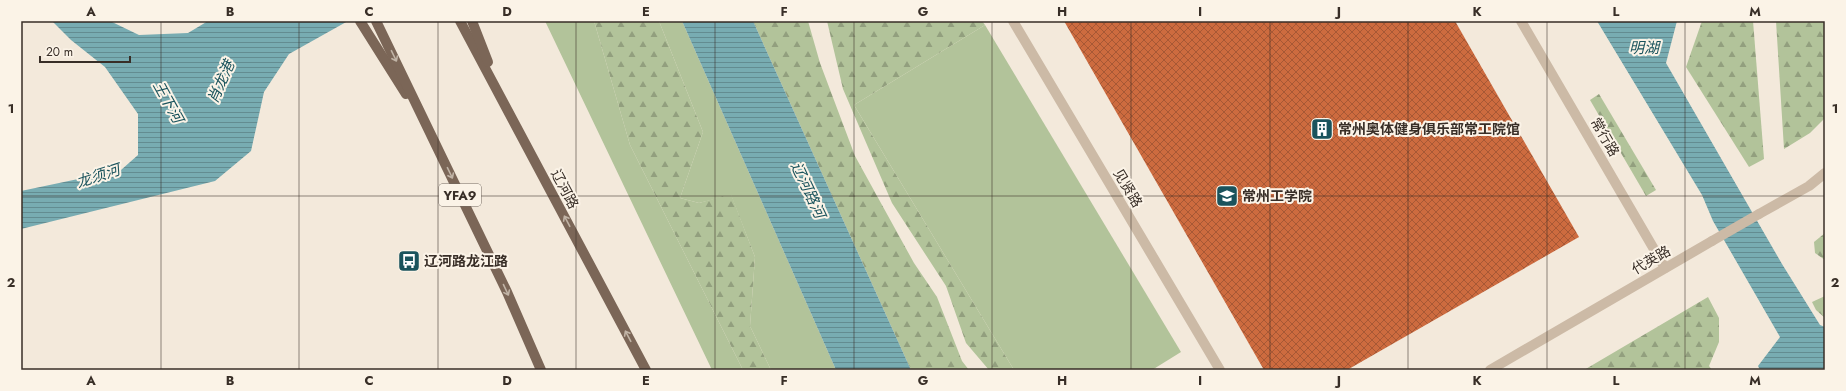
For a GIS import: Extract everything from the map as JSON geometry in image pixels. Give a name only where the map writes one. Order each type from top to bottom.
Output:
[{"type":"main road","name":"YFA9","points":[[376,21],[507,292],[541,370]]},
{"type":"main road","name":"辽河路","points":[[460,21],[646,370]]},
{"type":"main road","points":[[472,21],[502,101]]},
{"type":"main road","points":[[361,23],[432,136]]},
{"type":"street","name":"见贤路","points":[[1013,21],[1220,370]]},
{"type":"street","name":"常行路","points":[[1521,21],[1665,268]]},
{"type":"street","name":"代英路","points":[[1490,370],[1809,186],[1825,173]]},
{"type":"green space","points":[[545,21],[594,21],[630,145],[743,370],[712,370]]},
{"type":"green space","points":[[594,21],[659,21],[703,132],[680,198],[699,203],[731,194],[755,257],[750,326],[771,370],[743,370],[630,145]]},
{"type":"green space","points":[[659,21],[682,21],[836,370],[771,370],[750,326],[755,257],[731,195],[699,203],[680,198],[703,132]]},
{"type":"green space","points":[[753,21],[808,21],[820,63],[855,156],[914,263],[937,297],[962,361],[969,370],[911,370]]},
{"type":"green space","points":[[827,21],[982,21],[985,25],[854,105],[1014,370],[989,370],[966,343],[946,286],[892,203],[843,89]]},
{"type":"green space","points":[[1702,21],[1753,21],[1764,159],[1749,167],[1686,67]]},
{"type":"green space","points":[[1776,21],[1825,21],[1825,118],[1810,133],[1784,149]]},
{"type":"green space","points":[[985,25],[1181,352],[1152,370],[1014,370],[854,105]]},
{"type":"green space","points":[[1599,94],[1656,190],[1646,196],[1590,100]]},
{"type":"green space","points":[[1825,233],[1825,260],[1815,253],[1814,242]]},
{"type":"green space","points":[[1825,296],[1825,318],[1816,310],[1812,302]]},
{"type":"green space","points":[[1708,297],[1719,318],[1719,342],[1709,366],[1712,370],[1584,370]]},
{"type":"water","points":[[52,21],[110,21],[139,35],[188,33],[208,21],[348,21],[289,54],[264,92],[251,151],[215,181],[21,229],[21,191],[121,170],[138,155],[138,114],[105,67],[71,40]]},
{"type":"water","name":"辽河路河","points":[[682,21],[753,21],[911,370],[836,370]]},
{"type":"water","name":"明湖","points":[[1597,21],[1677,21],[1666,63],[1782,264],[1820,325],[1825,327],[1825,370],[1760,370],[1758,366],[1780,337],[1713,221],[1702,195]]},
{"type":"building","name":"常州奥体健身俱乐部常工院馆","points":[[1064,21],[1455,21],[1579,237],[1347,370],[1264,370]]},
{"type":"place","name":"常州奥体健身俱乐部常工院馆","points":[[1322,129]]},
{"type":"place","name":"常州工学院","points":[[1227,196]]},
{"type":"place","name":"辽河路龙江路","points":[[409,261]]},
{"type":"water label","name":"肖龙港","points":[[221,82]]},
{"type":"water label","name":"王下河","points":[[168,102]]},
{"type":"water label","name":"龙须河","points":[[98,176]]}]
